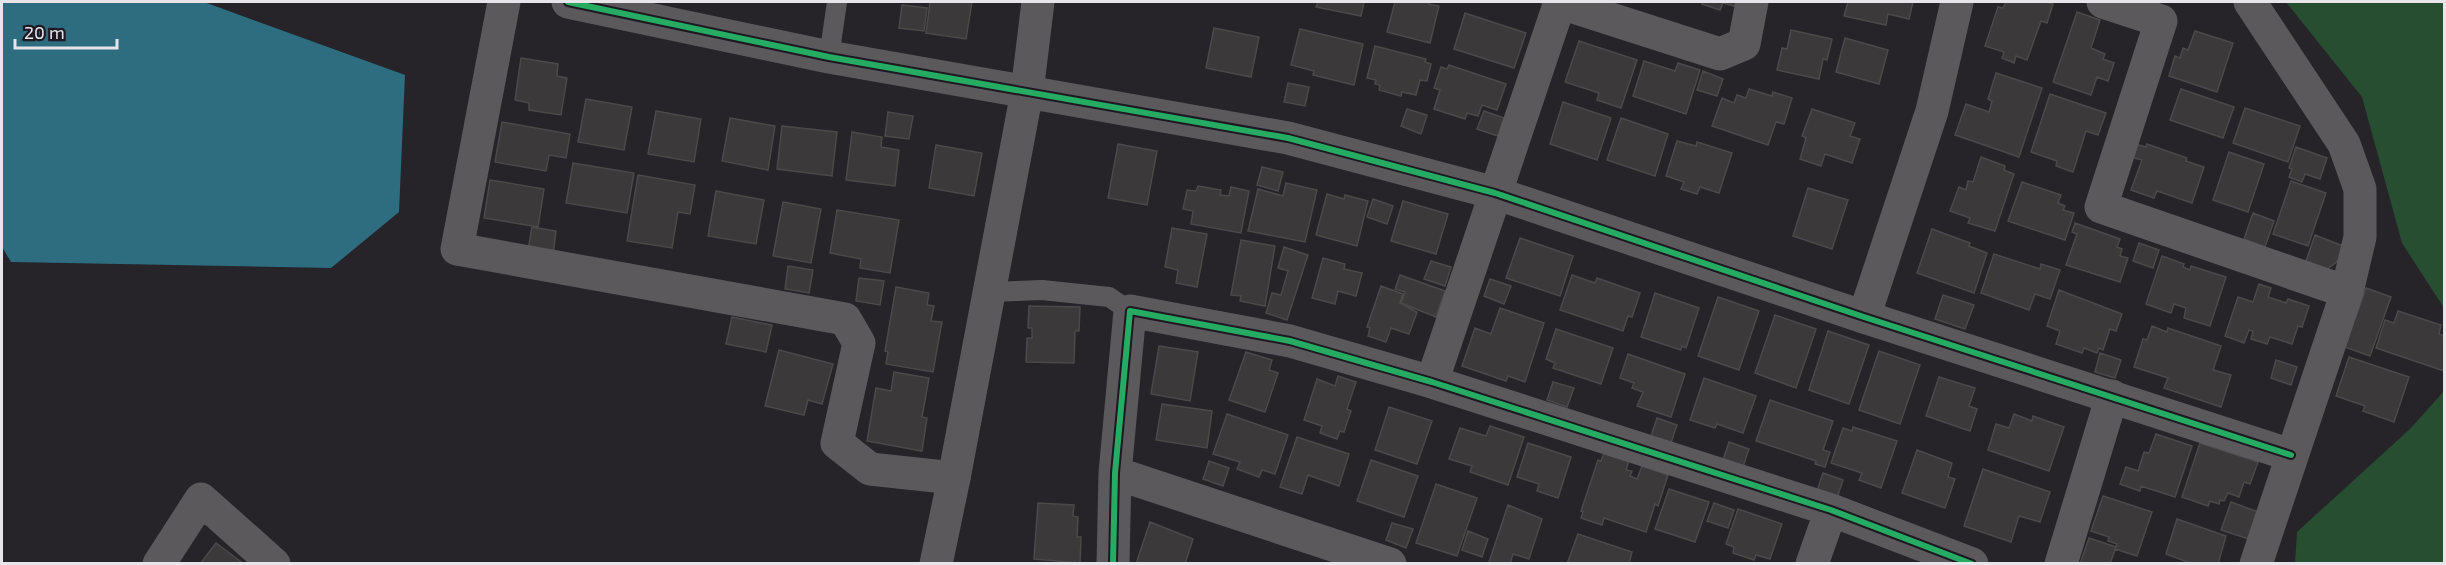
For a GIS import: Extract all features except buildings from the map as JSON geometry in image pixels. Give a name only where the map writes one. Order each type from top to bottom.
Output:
[{"type":"street","points":[[504,2],[457,249],[845,319],[859,343],[837,443],[870,469],[954,478]]},
{"type":"street","points":[[568,2],[829,57],[1288,138],[1495,193],[1864,317],[2291,455]]},
{"type":"street","points":[[936,564],[1026,92],[1038,2]]},
{"type":"street","points":[[1432,381],[1559,2],[1720,54],[1744,44],[1752,2]]},
{"type":"street","points":[[1864,317],[1932,111],[1957,2]]},
{"type":"street","points":[[2103,2],[2162,21],[2101,207],[2347,292]]},
{"type":"street","points":[[2250,2],[2344,144],[2360,189],[2360,237],[2347,292],[2256,564]]},
{"type":"street","points":[[1113,564],[1115,473],[1130,311],[1290,341],[1432,381],[1831,510],[1972,564]]},
{"type":"street","points":[[2061,564],[2112,396]]},
{"type":"street","points":[[1115,473],[1390,564]]},
{"type":"street","points":[[159,564],[201,499],[274,564]]},
{"type":"street","points":[[1812,564],[1831,510]]},
{"type":"lane","points":[[829,57],[837,2]]},
{"type":"lane","points":[[989,292],[1041,290],[1109,297],[1130,311]]},
{"type":"green space","points":[[2286,2],[2444,2],[2444,308],[2402,243],[2362,97]]},
{"type":"green space","points":[[2444,391],[2444,563],[2295,563],[2297,532],[2411,428]]},
{"type":"water","points":[[2,2],[204,2],[405,75],[399,212],[331,268],[11,262],[2,247]]},
{"type":"cycle path","points":[[568,2],[829,57],[1288,138],[1495,193],[1864,317],[2291,455]]},
{"type":"cycle path","points":[[1113,564],[1115,473],[1130,311],[1290,341],[1432,382],[1831,510],[1972,564]]}]
